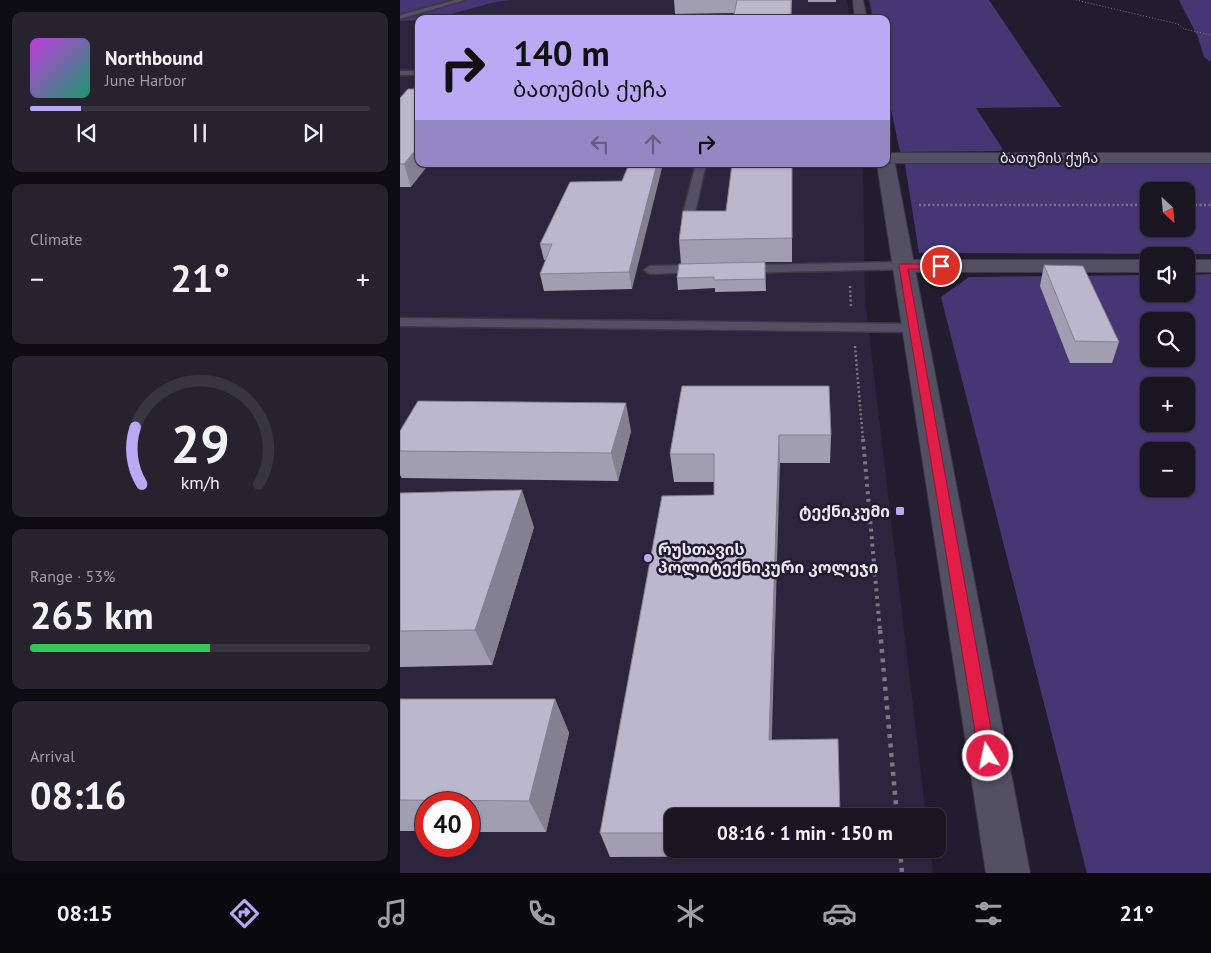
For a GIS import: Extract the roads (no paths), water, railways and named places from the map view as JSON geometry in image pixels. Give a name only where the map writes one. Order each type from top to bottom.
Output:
[{"type":"street","points":[[858,0],[860,15]]},
{"type":"street","name":"ბათუმის ქუჩა","points":[[890,158],[1211,158]]},
{"type":"street","points":[[887,167],[1008,873]]},
{"type":"street","points":[[903,266],[1140,266]]},
{"type":"street","points":[[1195,266],[1211,266]]},
{"type":"lane","points":[[400,17],[462,0]]},
{"type":"lane","points":[[400,73],[415,73]]},
{"type":"lane","points":[[688,217],[700,167]]},
{"type":"lane","points":[[730,269],[903,266]]},
{"type":"lane","points":[[650,270],[710,269]]},
{"type":"lane","points":[[400,322],[914,328]]},
{"type":"place","name":"ტექნიკუმი","points":[[900,511]]},
{"type":"place","name":"რუსთავის პოლიტექნიკური კოლეჯი","points":[[648,558]]}]
